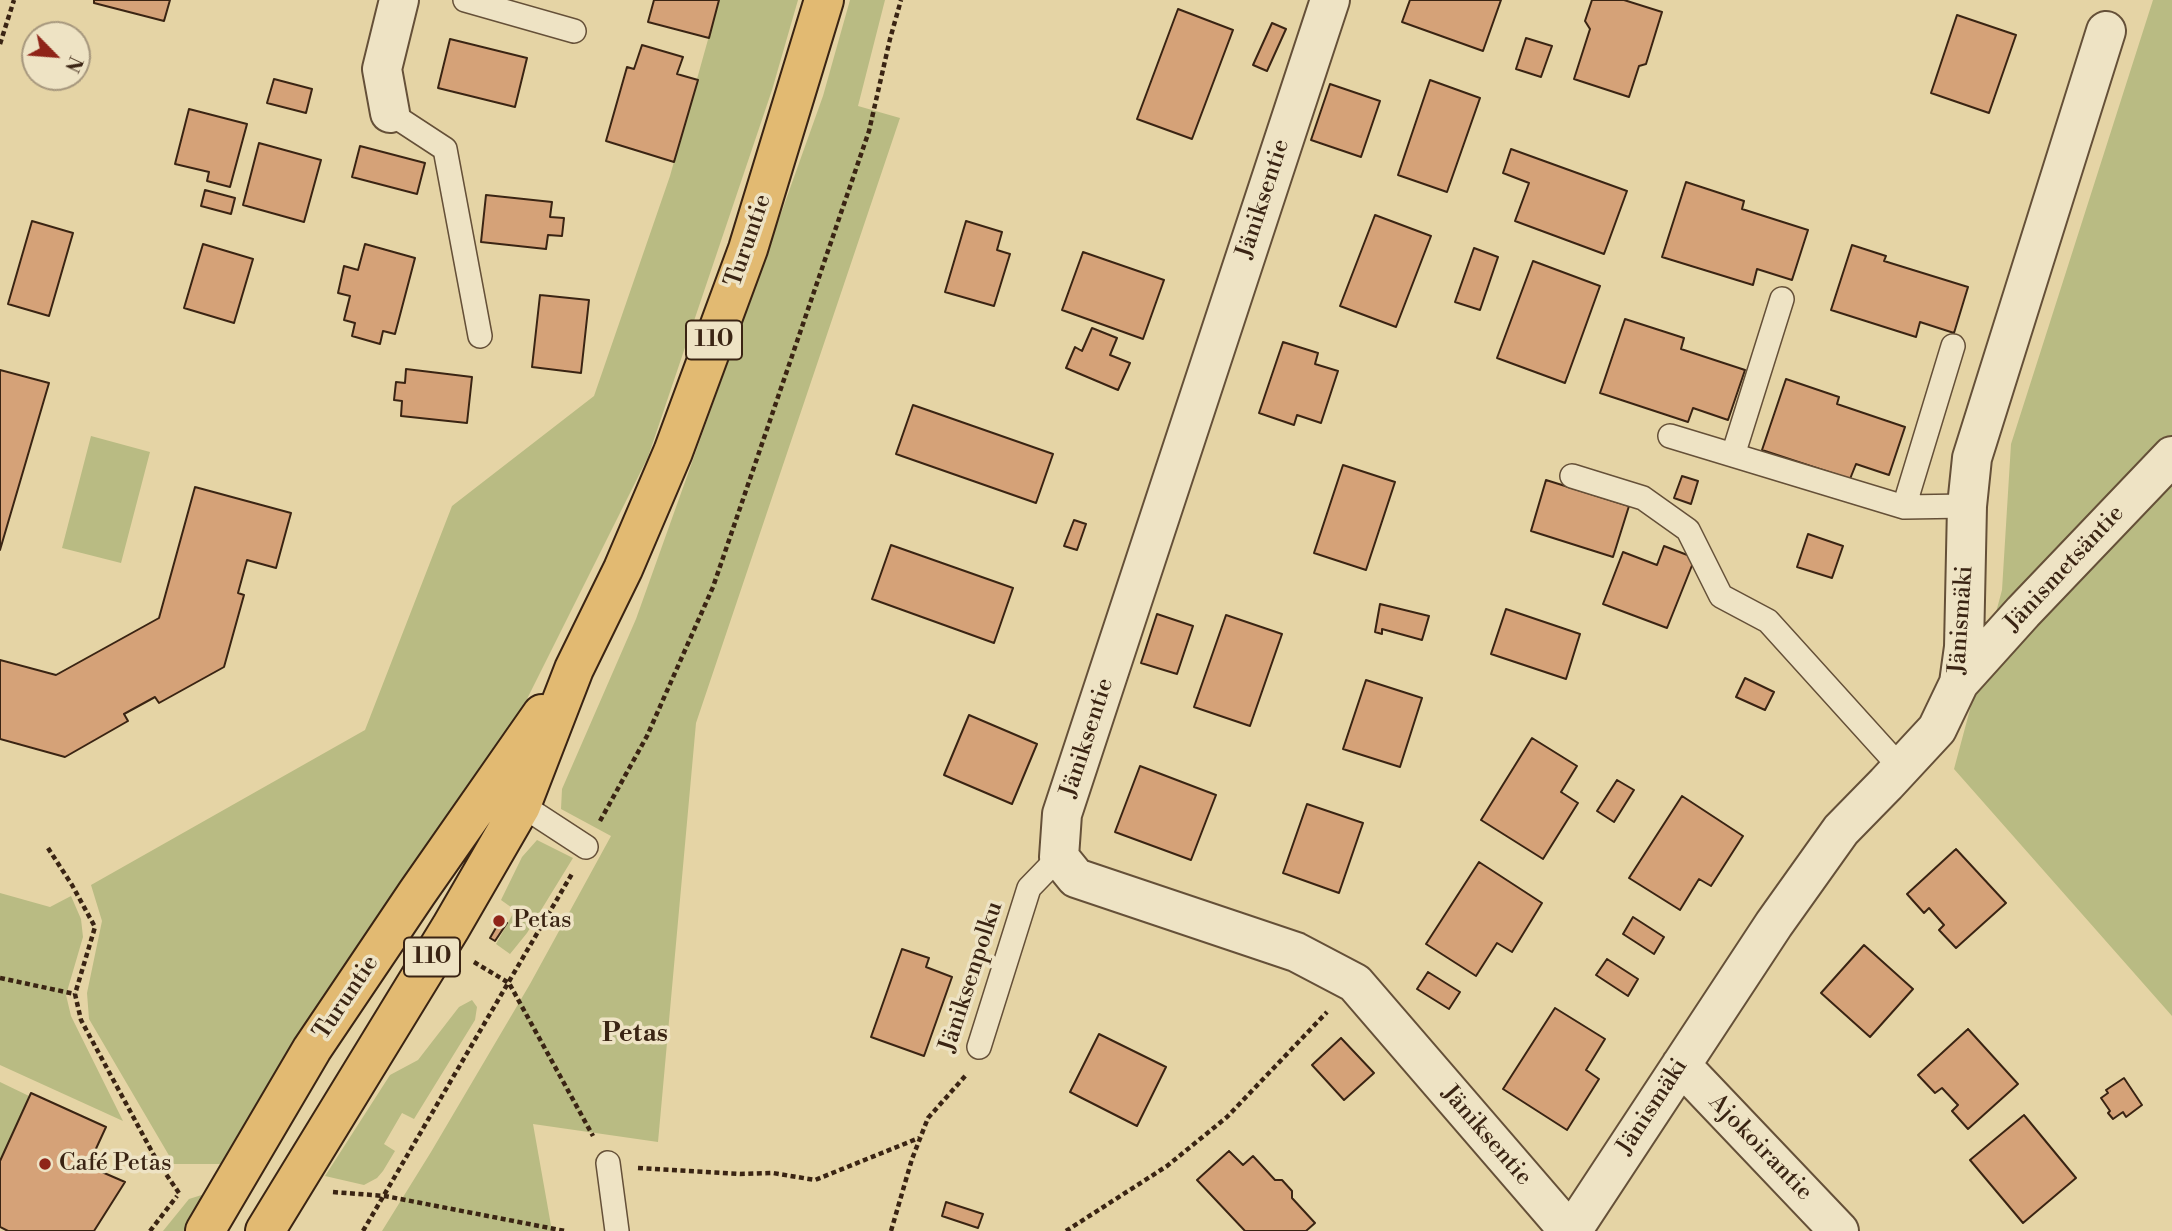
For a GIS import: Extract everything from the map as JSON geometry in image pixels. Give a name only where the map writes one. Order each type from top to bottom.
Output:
[{"type":"main road","name":"Turuntie","points":[[265,1231],[451,927],[507,794],[624,569],[678,439],[748,249],[824,0]]},
{"type":"main road","name":"Turuntie","points":[[205,1231],[313,1049],[507,794]]},
{"type":"street","points":[[390,113],[382,69],[399,0]]},
{"type":"street","name":"Jäniksentie","points":[[1330,0],[1062,814],[1059,858],[1076,878],[1296,952],[1355,983],[1570,1231]]},
{"type":"street","name":"Jänismäki","points":[[1570,1231],[1774,924],[1840,830],[1937,729],[1959,683],[1964,646],[1967,506],[1972,458],[2106,31]]},
{"type":"street","name":"Jänismetsäntie","points":[[1959,683],[2172,456]]},
{"type":"street","name":"Ajokoirantie","points":[[1681,1065],[1839,1231]]},
{"type":"lane","points":[[465,0],[574,31]]},
{"type":"lane","points":[[390,113],[445,149],[480,336]]},
{"type":"lane","points":[[1733,455],[1782,299]]},
{"type":"lane","points":[[1904,507],[1953,346]]},
{"type":"lane","points":[[1670,436],[1904,507],[1967,506]]},
{"type":"lane","points":[[1572,476],[1643,498],[1688,530],[1721,596],[1768,621],[1901,768]]},
{"type":"lane","points":[[507,794],[586,847]]},
{"type":"lane","name":"Jäniksenpolku","points":[[979,1047],[1029,888],[1059,858]]},
{"type":"lane","points":[[608,1163],[617,1231]]},
{"type":"path","points":[[0,44],[15,0]]},
{"type":"path","points":[[363,1231],[509,983],[647,736],[713,587],[869,131],[901,0]]},
{"type":"path","points":[[48,848],[95,927],[75,993],[81,1020],[157,1161],[179,1193]]},
{"type":"path","points":[[474,962],[509,983],[608,1163],[650,1170],[740,1174],[774,1172],[816,1180],[919,1138]]},
{"type":"path","points":[[0,978],[75,993]]},
{"type":"path","points":[[1066,1231],[1167,1166],[1227,1116],[1355,983]]},
{"type":"path","name":"Jäniksenpolku","points":[[891,1231],[919,1138],[929,1118],[965,1077],[979,1047]]},
{"type":"path","points":[[385,1196],[565,1231]]},
{"type":"green space","points":[[719,0],[798,0],[772,90],[648,457],[521,711],[228,1164],[174,1164],[89,1019],[87,993],[102,921],[91,885],[365,730],[452,506],[594,396],[670,176]]},
{"type":"green space","points":[[850,0],[885,0],[858,106],[900,118],[696,723],[658,1142],[533,1124],[552,1231],[382,1231],[530,984],[611,836],[561,809],[562,789],[636,619],[823,96]]},
{"type":"green space","points":[[2153,0],[2172,0],[2172,1016],[1954,769],[2002,590],[2011,444]]},
{"type":"green space","points":[[91,436],[150,452],[121,563],[62,548]]},
{"type":"green space","points":[[537,840],[573,858],[527,933],[510,954],[496,944],[515,910],[501,900],[522,857]]},
{"type":"green space","points":[[0,893],[50,907],[71,896],[81,919],[83,937],[66,995],[71,1016],[123,1121],[0,1065]]},
{"type":"green space","points":[[472,1000],[477,1007],[475,1020],[414,1119],[402,1113],[384,1144],[395,1151],[383,1171],[364,1185],[325,1176],[390,1075],[418,1060],[459,1007]]},
{"type":"green space","points":[[0,1082],[29,1096],[0,1161]]},
{"type":"green space","points":[[208,1193],[186,1231],[163,1231],[189,1199]]},
{"type":"building","points":[[94,0],[170,0],[164,21],[94,3]]},
{"type":"building","points":[[654,0],[719,0],[709,38],[648,22]]},
{"type":"building","points":[[1410,0],[1501,0],[1483,51],[1402,22]]},
{"type":"building","points":[[1592,0],[1624,0],[1662,12],[1646,64],[1639,66],[1629,97],[1574,79],[1590,29],[1585,21]]},
{"type":"building","points":[[1178,9],[1233,30],[1192,139],[1137,119]]},
{"type":"building","points":[[1957,15],[2016,35],[1989,113],[1931,93]]},
{"type":"building","points":[[1272,23],[1286,29],[1267,71],[1253,65]]},
{"type":"building","points":[[1526,38],[1552,46],[1541,77],[1516,69]]},
{"type":"building","points":[[450,39],[527,58],[515,107],[438,88]]},
{"type":"building","points":[[642,45],[683,57],[677,74],[698,80],[674,162],[606,141],[627,67],[634,69]]},
{"type":"building","points":[[274,79],[312,89],[306,113],[267,103]]},
{"type":"building","points":[[1430,80],[1480,98],[1447,192],[1398,175]]},
{"type":"building","points":[[1330,84],[1380,101],[1361,157],[1311,140]]},
{"type":"building","points":[[189,109],[247,124],[230,187],[207,181],[209,172],[175,164]]},
{"type":"building","points":[[259,143],[321,160],[304,222],[243,205]]},
{"type":"building","points":[[360,146],[425,163],[417,194],[352,177]]},
{"type":"building","points":[[1511,149],[1627,191],[1604,254],[1515,221],[1529,183],[1503,173]]},
{"type":"building","points":[[1686,182],[1744,201],[1742,209],[1808,230],[1792,280],[1757,269],[1753,285],[1662,257]]},
{"type":"building","points":[[205,190],[235,198],[231,214],[201,206]]},
{"type":"building","points":[[486,195],[552,202],[550,217],[564,218],[562,236],[548,235],[546,249],[481,242]]},
{"type":"building","points":[[1375,215],[1431,236],[1396,327],[1340,306]]},
{"type":"building","points":[[32,221],[73,233],[49,316],[8,304]]},
{"type":"building","points":[[966,221],[1002,232],[997,250],[1010,254],[994,306],[945,292]]},
{"type":"building","points":[[203,244],[253,259],[234,323],[184,308]]},
{"type":"building","points":[[365,244],[415,258],[395,334],[383,331],[380,344],[352,336],[355,323],[344,320],[350,296],[338,293],[344,266],[358,270]]},
{"type":"building","points":[[1852,245],[1886,256],[1884,261],[1968,287],[1954,333],[1920,322],[1916,337],[1831,310]]},
{"type":"building","points":[[1474,248],[1498,257],[1480,310],[1455,302]]},
{"type":"building","points":[[1083,252],[1164,280],[1143,339],[1062,310]]},
{"type":"building","points":[[1533,261],[1600,286],[1565,383],[1497,358]]},
{"type":"building","points":[[540,295],[589,300],[581,373],[532,367]]},
{"type":"building","points":[[1625,319],[1684,338],[1681,349],[1745,370],[1728,420],[1693,408],[1688,422],[1600,393]]},
{"type":"building","points":[[1092,328],[1117,338],[1110,355],[1130,363],[1118,390],[1066,368],[1075,347],[1082,351]]},
{"type":"building","points":[[1283,342],[1318,353],[1315,364],[1338,371],[1321,423],[1297,415],[1294,425],[1259,413]]},
{"type":"building","points":[[406,369],[472,377],[467,423],[401,416],[402,401],[394,400],[396,382],[405,383]]},
{"type":"building","points":[[0,370],[49,383],[0,550]]},
{"type":"building","points":[[1786,379],[1839,397],[1837,404],[1905,427],[1889,475],[1856,464],[1850,479],[1762,450]]},
{"type":"building","points":[[913,405],[1053,454],[1036,503],[896,454]]},
{"type":"building","points":[[1343,465],[1395,482],[1366,570],[1314,553]]},
{"type":"building","points":[[1682,476],[1698,481],[1691,504],[1674,498]]},
{"type":"building","points":[[1546,480],[1629,506],[1613,557],[1531,531]]},
{"type":"building","points":[[195,487],[291,513],[276,568],[247,560],[238,593],[244,595],[224,667],[159,703],[155,697],[124,714],[128,721],[65,757],[0,739],[0,660],[56,675],[159,618]]},
{"type":"building","points":[[1074,520],[1086,524],[1077,550],[1064,546]]},
{"type":"building","points":[[1808,534],[1843,546],[1832,578],[1797,567]]},
{"type":"building","points":[[891,545],[1013,588],[994,643],[872,599]]},
{"type":"building","points":[[1664,546],[1695,558],[1667,628],[1603,604],[1623,552],[1657,565]]},
{"type":"building","points":[[1380,604],[1429,616],[1422,640],[1382,629],[1382,634],[1375,632]]},
{"type":"building","points":[[1506,609],[1580,634],[1566,679],[1491,654]]},
{"type":"building","points":[[1157,614],[1193,626],[1177,674],[1141,663]]},
{"type":"building","points":[[1226,615],[1282,634],[1250,726],[1194,707]]},
{"type":"building","points":[[1745,678],[1774,692],[1765,710],[1736,697]]},
{"type":"building","points":[[1366,680],[1422,698],[1400,767],[1343,749]]},
{"type":"building","points":[[969,715],[1037,744],[1012,804],[944,775]]},
{"type":"building","points":[[1532,738],[1577,766],[1561,792],[1578,803],[1543,859],[1481,820]]},
{"type":"building","points":[[1140,766],[1216,795],[1191,860],[1115,832]]},
{"type":"building","points":[[1617,780],[1634,790],[1614,822],[1597,811]]},
{"type":"building","points":[[1682,796],[1743,836],[1711,886],[1699,879],[1680,910],[1629,878]]},
{"type":"building","points":[[1307,804],[1363,823],[1339,893],[1283,873]]},
{"type":"building","points":[[1956,849],[2006,903],[1956,948],[1939,930],[1944,925],[1929,908],[1924,913],[1907,894]]},
{"type":"building","points":[[1479,862],[1542,903],[1512,952],[1497,943],[1476,976],[1426,944]]},
{"type":"building","points":[[1633,917],[1664,937],[1654,954],[1623,934]]},
{"type":"building","points":[[501,919],[507,923],[495,941],[490,938]]},
{"type":"building","points":[[1864,945],[1913,989],[1870,1037],[1821,993]]},
{"type":"building","points":[[902,949],[929,958],[926,967],[952,977],[924,1056],[871,1037]]},
{"type":"building","points":[[1607,959],[1638,979],[1628,996],[1596,975]]},
{"type":"building","points":[[1428,972],[1460,992],[1449,1009],[1417,989]]},
{"type":"building","points":[[1555,1008],[1605,1039],[1586,1070],[1599,1079],[1567,1130],[1503,1089]]},
{"type":"building","points":[[1968,1029],[2018,1084],[1968,1129],[1952,1111],[1958,1105],[1942,1088],[1935,1093],[1918,1075]]},
{"type":"building","points":[[1099,1034],[1166,1067],[1137,1126],[1070,1092]]},
{"type":"building","points":[[1341,1038],[1374,1073],[1344,1100],[1312,1065]]},
{"type":"building","points":[[2124,1078],[2142,1105],[2126,1117],[2123,1112],[2113,1119],[2101,1098],[2108,1093],[2106,1090]]},
{"type":"building","name":"Café Petas","points":[[31,1093],[106,1127],[88,1166],[125,1182],[94,1231],[8,1231],[0,1227],[0,1161]]},
{"type":"building","points":[[2024,1115],[2076,1178],[2023,1223],[1970,1160]]},
{"type":"building","points":[[1229,1151],[1243,1165],[1253,1156],[1275,1180],[1282,1180],[1292,1191],[1292,1198],[1315,1223],[1306,1231],[1245,1231],[1197,1180]]},
{"type":"building","points":[[946,1202],[983,1214],[978,1228],[942,1216]]},
{"type":"place","name":"Petas","points":[[499,921]]},
{"type":"place","name":"Café Petas","points":[[45,1164]]},
{"type":"district","name":"Petas","points":[[635,1035]]}]
